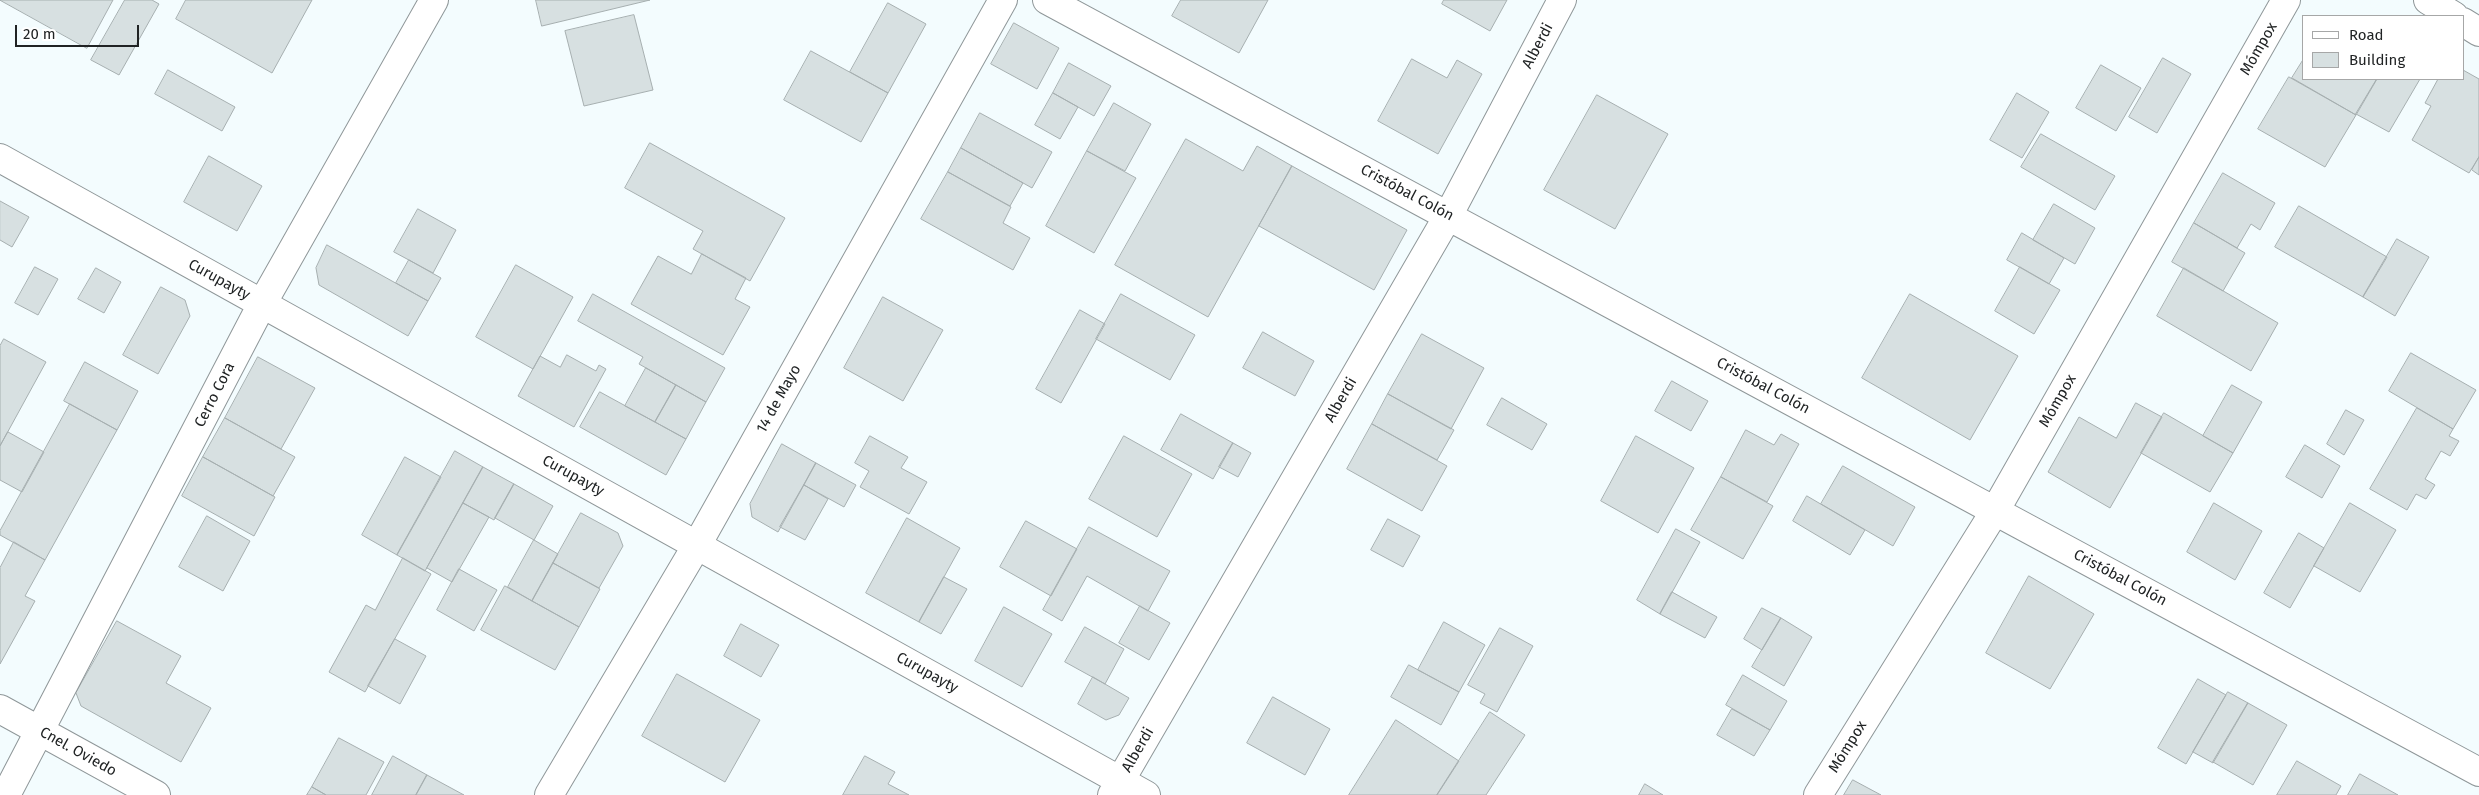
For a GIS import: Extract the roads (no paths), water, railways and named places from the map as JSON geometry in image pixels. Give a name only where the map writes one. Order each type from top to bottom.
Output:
[{"type":"street","name":"Cerro Cora","points":[[6,795],[262,304],[434,0]]},
{"type":"street","name":"14 de Mayo","points":[[549,795],[697,545],[1003,0]]},
{"type":"street","name":"Cristóbal Colón","points":[[1047,0],[2479,772]]},
{"type":"street","name":"Alberdi","points":[[1116,788],[1448,216],[1562,0]]},
{"type":"street","name":"Mómpox","points":[[1818,795],[1996,511],[2286,0]]},
{"type":"street","points":[[2428,0],[2452,15]]},
{"type":"street","points":[[2464,23],[2479,32]]},
{"type":"street","name":"Curupayty","points":[[0,158],[697,545],[1116,788],[1146,795]]},
{"type":"street","name":"Cnel. Oviedo","points":[[0,709],[156,795]]}]
